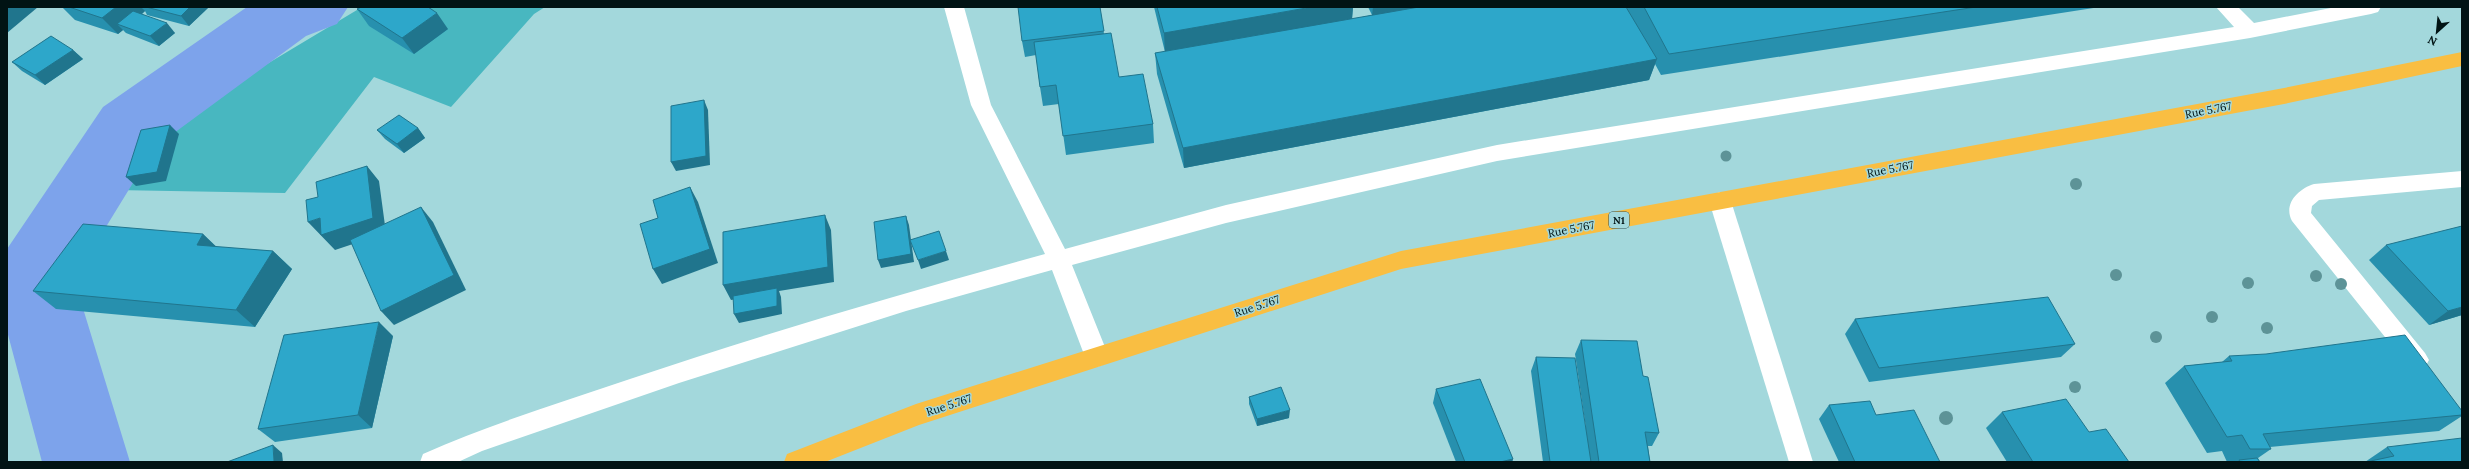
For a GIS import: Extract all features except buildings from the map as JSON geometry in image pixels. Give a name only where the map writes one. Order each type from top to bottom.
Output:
[{"type":"highway","name":"Rue 5.767","points":[[796,462],[916,415],[1401,260],[2284,96],[2462,59]]},
{"type":"street","points":[[954,7],[982,105],[1059,260],[1097,357]]},
{"type":"street","points":[[2226,7],[2250,31]]},
{"type":"street","points":[[432,462],[476,442],[679,373],[906,301],[1226,214],[1497,153],[2250,31],[2371,7]]},
{"type":"street","points":[[2432,379],[2312,232],[2300,214],[2302,202],[2314,192],[2462,179]]},
{"type":"street","points":[[1720,201],[1801,462]]},
{"type":"shaded area","points":[[362,7],[545,7],[534,14],[451,107],[374,77],[285,193],[58,189]]},
{"type":"waterway","points":[[86,462],[33,276],[129,127],[281,18],[313,7]]}]
